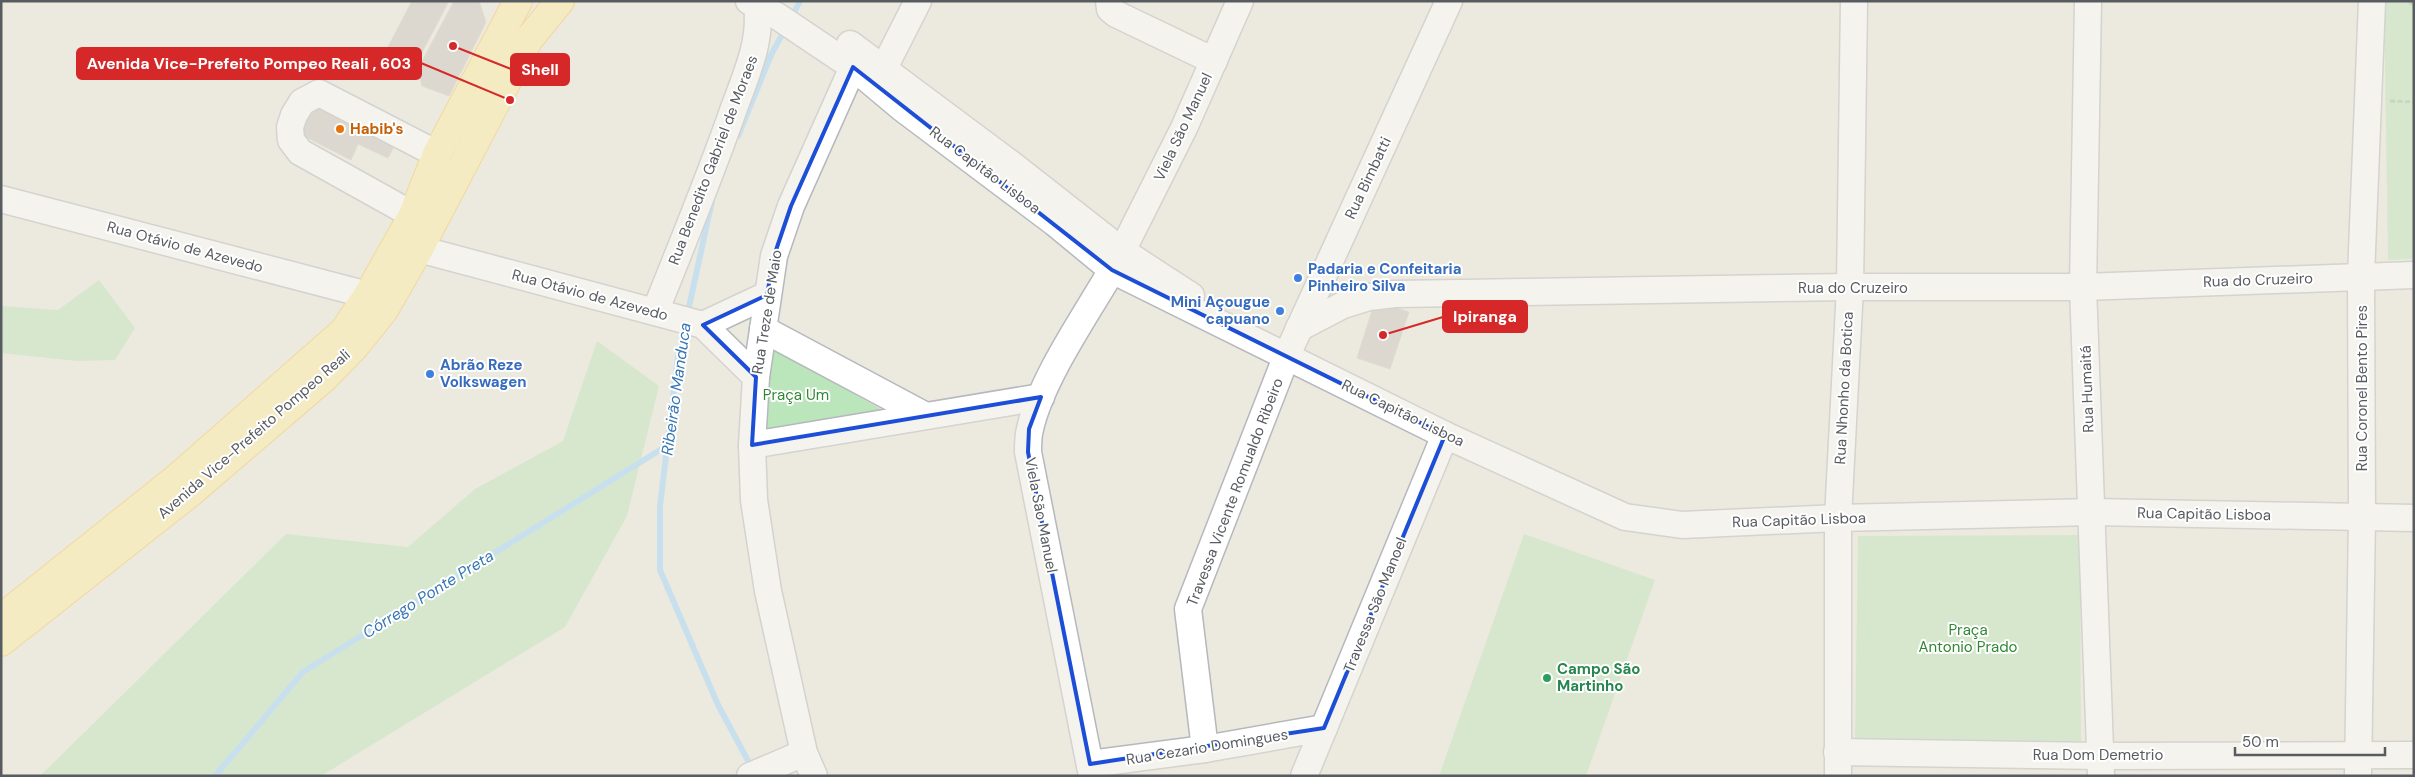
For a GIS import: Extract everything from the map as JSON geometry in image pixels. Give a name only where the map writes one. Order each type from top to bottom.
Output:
[{"type":"main road","name":"Avenida Vice-Prefeito Pompeo Reali","points":[[1,618],[177,478],[344,331],[368,295],[412,215],[438,154],[518,1]]},
{"type":"main road","name":"Avenida Vice-Prefeito Pompeo Reali","points":[[1,642],[191,492],[325,376],[356,345],[384,310],[419,249],[529,39],[560,1]]},
{"type":"street","points":[[884,68],[918,1]]},
{"type":"street","name":"Viela São Manuel","points":[[1091,770],[1028,452],[1030,429],[1051,375],[1117,261],[1184,128],[1240,1]]},
{"type":"street","name":"Rua Bimbatti","points":[[1287,355],[1449,1]]},
{"type":"street","name":"Rua Nhonho da Botica","points":[[1838,764],[1838,518],[1850,287],[1854,1]]},
{"type":"street","name":"Rua Humaitá","points":[[2088,1],[2083,287],[2101,766]]},
{"type":"street","name":"Rua Coronel Bento Pires","points":[[2359,765],[2362,517],[2361,276],[2370,101],[2372,1]]},
{"type":"street","name":"Rua Capitão Lisboa","points":[[771,5],[884,68],[1011,164],[1147,289],[1228,326],[1445,435],[1626,517],[1682,525],[1838,518],[2092,512],[2414,518]]},
{"type":"street","name":"Rua Benedito Gabriel de Moraes","points":[[682,319],[726,134],[755,49],[759,20],[771,5]]},
{"type":"street","points":[[1110,5],[1116,14],[1214,61]]},
{"type":"street","name":"Rua Capitão Lisboa","points":[[818,32],[853,66],[902,108],[1047,218],[1117,261]]},
{"type":"street","name":"Rua Treze de Maio","points":[[809,764],[768,591],[754,500],[752,445],[756,377],[774,256],[791,206],[853,66]]},
{"type":"street","points":[[412,215],[300,152],[291,140],[290,126],[294,115],[302,102],[319,92],[438,154]]},
{"type":"street","name":"Rua Otávio de Azevedo","points":[[1,199],[368,295]]},
{"type":"street","name":"Rua Otávio de Azevedo","points":[[419,249],[682,319],[756,377]]},
{"type":"street","name":"Rua do Cruzeiro","points":[[1299,328],[1343,305],[1369,297],[1395,294],[1850,287],[2083,287],[2414,275]]},
{"type":"street","points":[[682,319],[768,295]]},
{"type":"street","points":[[763,329],[924,415]]},
{"type":"street","name":"Travessa Vicente Romualdo Ribeiro","points":[[1205,749],[1188,609],[1287,355]]},
{"type":"street","points":[[752,445],[1041,397]]},
{"type":"street","name":"Travessa São Manoel","points":[[1304,776],[1445,435]]},
{"type":"street","name":"Rua Cezario Domingues","points":[[1091,770],[1324,728]]},
{"type":"street","name":"Rua Dom Demetrio","points":[[1838,764],[2359,765],[2414,755]]},
{"type":"street","points":[[750,776],[775,766],[809,764]]},
{"type":"path","points":[[2409,1],[2414,7]]},
{"type":"highlighted area","points":[[853,67],[1112,270],[1445,435],[1324,728],[1090,764],[1028,452],[1029,429],[1041,397],[752,445],[756,377],[703,325],[767,295],[774,256],[791,206]]},
{"type":"green space","points":[[2384,1],[2414,1],[2414,259],[2388,260]]},
{"type":"green space","points":[[99,280],[135,328],[115,360],[77,361],[1,353],[1,306],[58,310]]},
{"type":"green space","points":[[597,341],[659,386],[627,516],[565,627],[321,776],[40,776],[286,534],[408,547],[475,489],[563,441]]},
{"type":"green space","name":"Praça Um","points":[[771,347],[884,411],[762,430]]},
{"type":"green space","name":"Campo São Martinho","points":[[1524,534],[1655,580],[1586,776],[1439,776]]},
{"type":"green space","name":"Praça Antonio Prado","points":[[2080,535],[2081,741],[1855,740],[1858,536]]},
{"type":"building","points":[[412,1],[449,1],[417,62],[388,47]]},
{"type":"building","points":[[454,1],[479,1],[486,22],[449,96],[422,86],[418,69]]},
{"type":"building","name":"Habib's","points":[[324,100],[398,138],[388,158],[358,144],[351,160],[300,134],[310,105]]},
{"type":"building","points":[[1375,301],[1409,312],[1390,369],[1357,358]]},
{"type":"waterway","name":"Ribeirão Manduca","points":[[791,18],[800,1]]},
{"type":"waterway","name":"Ribeirão Manduca","points":[[738,136],[771,55],[785,29]]},
{"type":"waterway","name":"Ribeirão Manduca","points":[[687,316],[712,201]]},
{"type":"waterway","name":"Ribeirão Manduca","points":[[685,325],[678,356],[660,506],[660,570],[718,705],[752,768]]},
{"type":"waterway","name":"Córrego Ponte Preta","points":[[215,776],[303,672],[668,445]]},
{"type":"place","name":"Shell","points":[[453,46]]},
{"type":"place","name":"Avenida Vice-Prefeito Pompeo Reali , 603","points":[[510,100]]},
{"type":"place","name":"Habib's","points":[[340,129]]},
{"type":"place","name":"Padaria e Confeitaria Pinheiro Silva","points":[[1298,278]]},
{"type":"place","name":"Mini Açougue capuano","points":[[1280,311]]},
{"type":"place","name":"Ipiranga","points":[[1383,335]]},
{"type":"place","name":"Abrão Reze Volkswagen","points":[[430,374]]},
{"type":"place","name":"Campo São Martinho","points":[[1547,678]]}]
